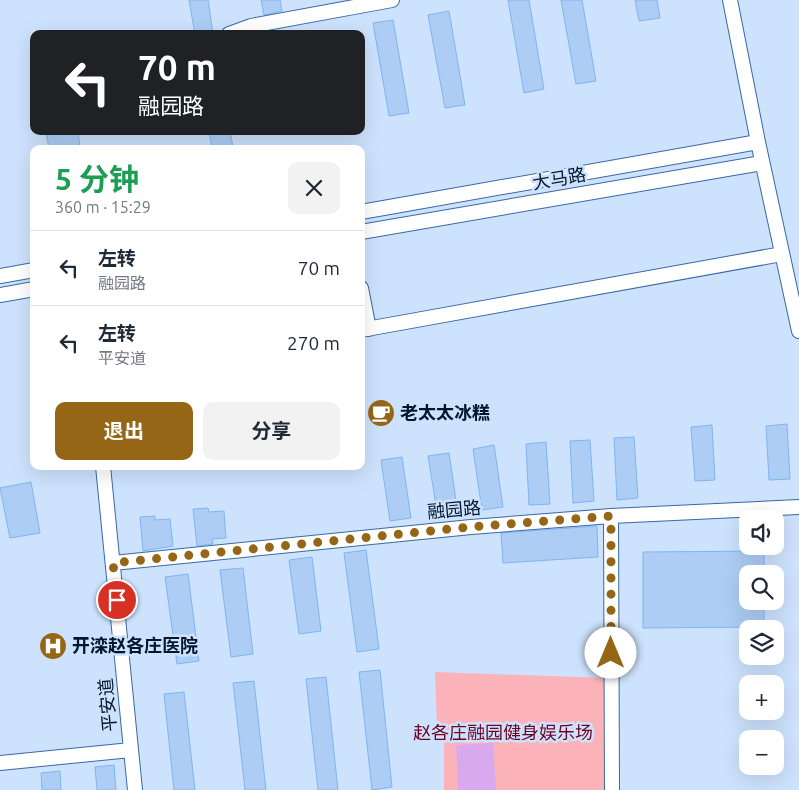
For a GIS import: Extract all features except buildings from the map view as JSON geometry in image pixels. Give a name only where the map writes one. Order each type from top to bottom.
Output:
[{"type":"street","points":[[240,30],[251,26],[392,0]]},
{"type":"street","points":[[730,0],[762,163],[799,330]]},
{"type":"street","name":"大马路","points":[[365,211],[758,142]]},
{"type":"street","name":"大马路","points":[[365,231],[762,163]]},
{"type":"street","points":[[365,330],[782,254]]},
{"type":"street","points":[[0,276],[30,271]]},
{"type":"street","points":[[0,295],[30,290]]},
{"type":"street","name":"平安道","points":[[103,470],[135,790]]},
{"type":"street","name":"融园路","points":[[113,563],[470,527],[611,516],[799,507]]},
{"type":"street","points":[[611,516],[612,790]]},
{"type":"street","points":[[0,763],[131,750]]},
{"type":"green space","name":"赵各庄融园健身娱乐场","points":[[435,672],[606,678],[604,790],[444,790],[444,729],[437,727]]},
{"type":"shaded area","points":[[493,743],[496,790],[458,790],[456,745]]},
{"type":"place","name":"老太太冰糕","points":[[381,413]]},
{"type":"place","name":"开滦赵各庄医院","points":[[53,646]]},
{"type":"route","points":[[117,600],[113,563],[470,527],[611,516],[611,653]]}]
